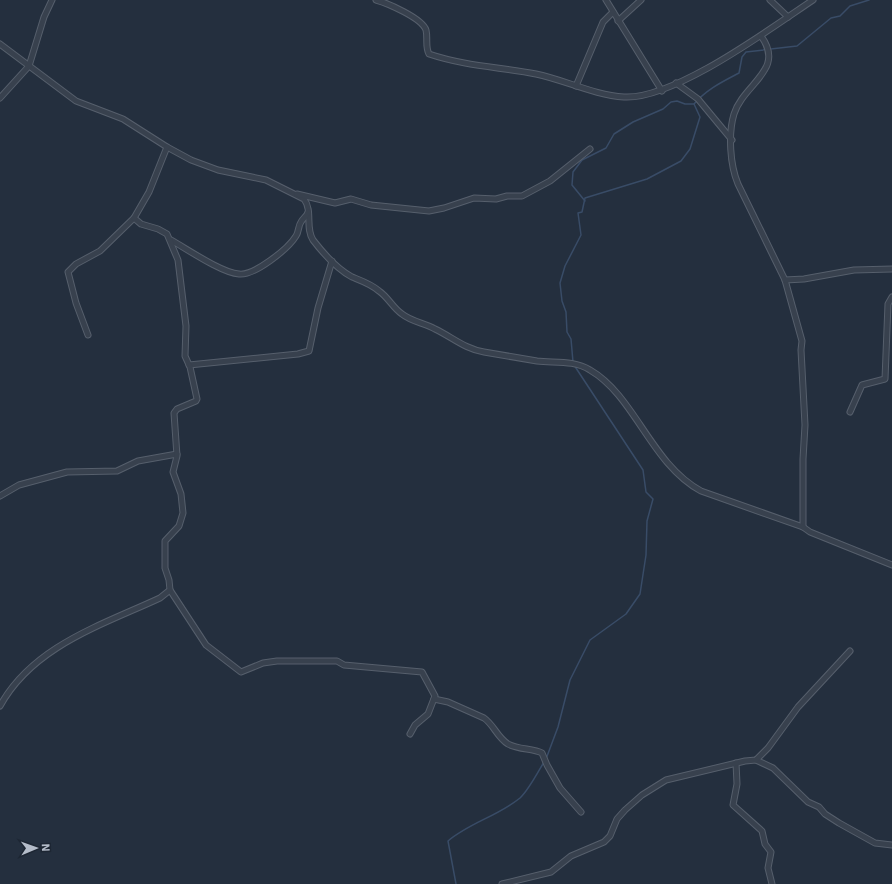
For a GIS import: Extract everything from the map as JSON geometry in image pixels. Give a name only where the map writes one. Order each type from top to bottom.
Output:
[{"type":"street","points":[[0,98],[29,66],[44,17],[52,0]]},
{"type":"street","points":[[376,0],[412,16],[424,26],[426,32],[427,51],[429,54],[480,67],[507,69],[544,76],[576,86],[623,97],[643,96],[662,91],[709,67],[761,36],[813,0]]},
{"type":"street","points":[[606,0],[662,91]]},
{"type":"street","points":[[618,21],[641,0]]},
{"type":"street","points":[[770,0],[788,17]]},
{"type":"street","points":[[576,86],[603,22],[613,12]]},
{"type":"street","points":[[761,36],[769,49],[769,63],[741,101],[735,114],[732,140],[735,178],[785,280],[802,341],[801,350],[805,425],[803,459],[803,527]]},
{"type":"street","points":[[0,44],[49,79],[76,101],[123,119],[167,147],[198,162],[218,170],[266,180],[304,199],[308,211],[311,237],[332,261],[352,276],[379,290],[404,316],[434,328],[466,347],[478,351],[539,361],[573,364],[589,369],[603,379],[619,397],[652,444],[680,477],[688,484],[701,491],[803,527],[817,535],[892,565]]},
{"type":"street","points":[[676,83],[698,99],[732,140]]},
{"type":"street","points":[[88,334],[74,297],[68,272],[76,264],[100,251],[134,218],[148,192],[167,147]]},
{"type":"street","points":[[294,193],[319,197],[334,202],[351,199],[371,205],[429,211],[444,208],[474,198],[496,199],[507,196],[522,196],[550,181],[590,149]]},
{"type":"street","points":[[171,240],[204,259],[241,274],[250,272],[264,265],[286,247],[296,237],[300,224],[308,211]]},
{"type":"street","points":[[134,218],[141,224],[164,231],[171,240],[178,260],[181,276],[186,326],[185,356],[189,365],[197,398],[196,401],[174,413],[177,454],[172,472],[181,494],[184,513],[179,526],[164,541],[165,568],[170,590],[206,645],[241,672],[267,662],[292,661],[337,661],[344,665],[423,672],[435,694],[434,699],[428,714],[416,725],[410,734]]},
{"type":"street","points":[[189,365],[298,354],[308,351],[318,308],[332,261]]},
{"type":"street","points":[[785,280],[804,279],[854,270],[892,268]]},
{"type":"street","points":[[850,412],[862,385],[885,379],[888,304],[892,297]]},
{"type":"street","points":[[0,496],[19,485],[67,472],[117,471],[138,461],[177,454]]},
{"type":"street","points":[[0,706],[20,677],[55,650],[83,632],[160,598],[170,590]]},
{"type":"street","points":[[756,760],[768,748],[798,707],[850,651]]},
{"type":"street","points":[[434,699],[448,702],[484,718],[489,721],[499,736],[513,746],[542,753],[560,788],[581,812]]},
{"type":"street","points":[[502,884],[551,872],[572,856],[604,842],[610,836],[618,819],[625,810],[642,795],[666,780],[736,763],[756,760],[773,768],[804,799],[819,807],[825,814],[839,823],[875,843],[892,845]]},
{"type":"street","points":[[736,763],[737,784],[733,805],[763,832],[765,844],[771,852],[768,868],[772,884]]},
{"type":"waterway","points":[[573,362],[571,339],[567,332],[566,312],[562,301],[560,283],[565,266],[581,235],[578,213],[582,212],[585,198],[647,179],[681,161],[690,149],[700,117],[694,104],[709,90],[739,73],[742,57],[746,52],[797,46],[831,18],[840,16],[850,6],[869,0]]},
{"type":"waterway","points":[[585,201],[572,185],[573,172],[582,160],[606,148],[614,134],[633,122],[663,109],[671,102],[677,101],[685,104],[694,104]]},
{"type":"waterway","points":[[546,759],[558,727],[570,680],[590,640],[626,614],[640,594],[646,555],[647,521],[653,499],[646,492],[643,470],[574,365]]},
{"type":"waterway","points":[[456,884],[448,841],[465,829],[502,810],[520,798],[530,786],[544,762]]}]
